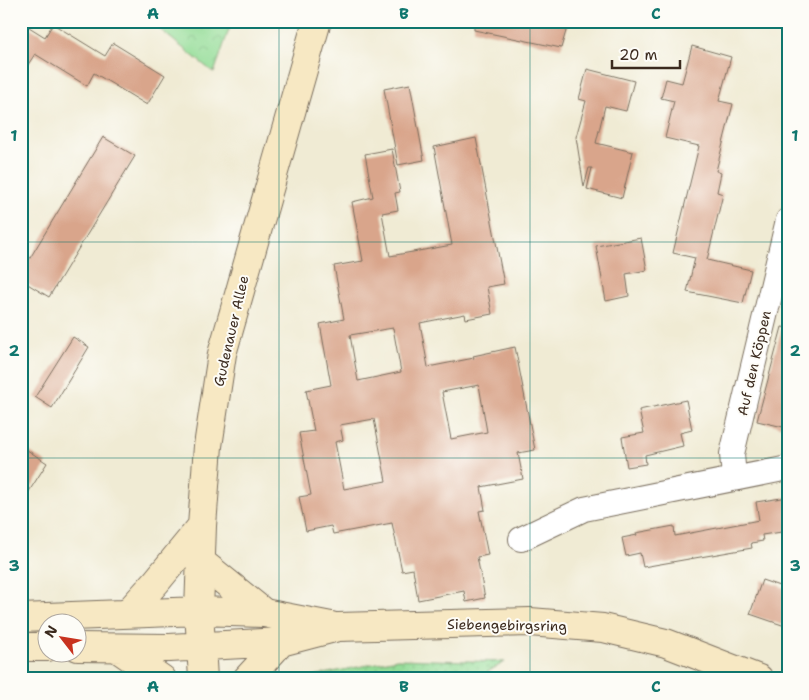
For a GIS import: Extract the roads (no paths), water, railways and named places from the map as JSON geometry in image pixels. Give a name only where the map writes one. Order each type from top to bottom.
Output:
[{"type":"main road","name":"Gudenauer Allee","points":[[204,679],[199,611],[200,562],[208,446],[222,354],[317,21]]},
{"type":"main road","points":[[128,613],[202,526]]},
{"type":"main road","points":[[200,562],[264,613]]},
{"type":"main road","name":"Siebengebirgsring","points":[[21,618],[199,611],[264,613],[338,627],[530,622],[604,628],[666,643],[759,679]]},
{"type":"main road","name":"Siebengebirgsring","points":[[88,647],[169,648],[282,642],[338,627]]},
{"type":"main road","points":[[246,679],[282,642]]},
{"type":"main road","points":[[21,647],[38,647]]},
{"type":"main road","points":[[117,648],[162,679]]},
{"type":"street","name":"Auf den Köppen","points":[[734,478],[732,454],[788,220]]},
{"type":"street","points":[[521,539],[584,509],[788,468]]}]
